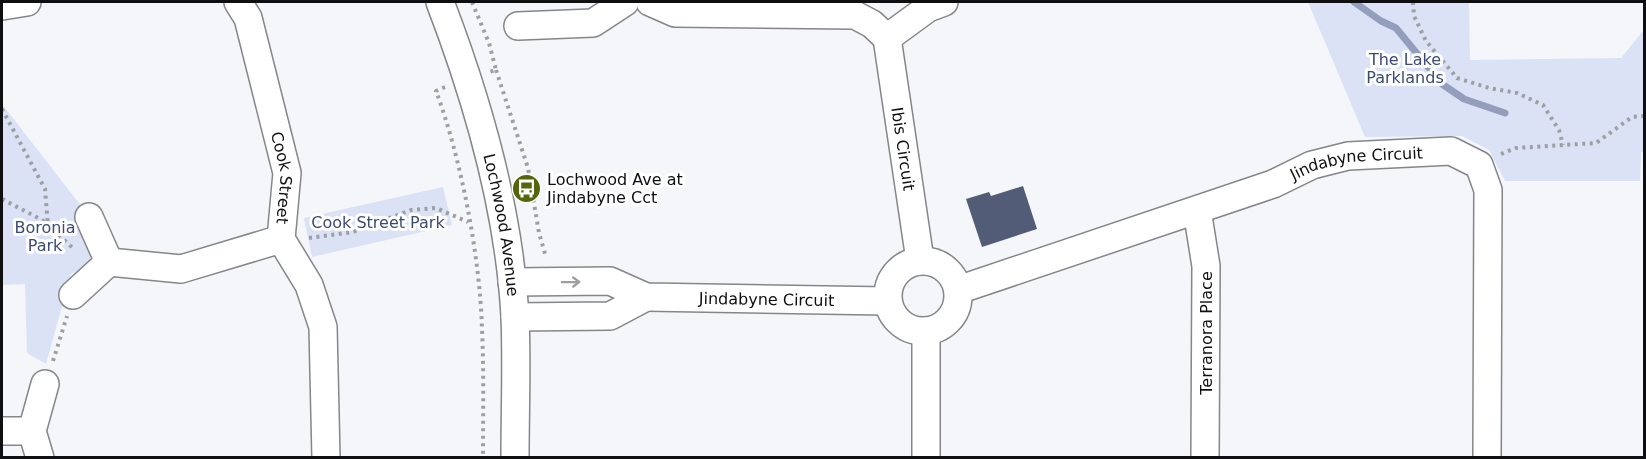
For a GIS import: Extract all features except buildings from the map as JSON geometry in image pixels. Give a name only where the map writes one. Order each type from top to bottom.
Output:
[{"type":"street","points":[[2,6],[27,2]]},
{"type":"street","name":"Cook Street","points":[[238,2],[248,18],[287,173],[281,239],[309,285],[323,327],[326,458]]},
{"type":"street","name":"Lochwood Avenue","points":[[440,2],[469,78],[496,187],[512,282],[515,317],[515,458]]},
{"type":"street","points":[[518,26],[593,23],[625,2]]},
{"type":"street","points":[[650,2],[675,13],[855,15],[872,24],[887,38],[928,9],[944,2]]},
{"type":"street","name":"Ibis Circuit","points":[[887,38],[920,260]]},
{"type":"street","name":"Jindabyne Circuit","points":[[958,290],[1273,184],[1311,165],[1348,156],[1451,151],[1479,165]]},
{"type":"street","points":[[1479,165],[1488,190],[1487,458]]},
{"type":"street","name":"Terranora Place","points":[[1197,210],[1206,266],[1205,458]]},
{"type":"street","points":[[89,217],[110,262]]},
{"type":"street","points":[[73,295],[110,262],[181,269],[281,239]]},
{"type":"street","points":[[920,260],[933,261],[945,267],[958,290],[957,304],[951,318],[940,327],[926,332],[913,330],[901,324],[892,314],[887,301],[888,286],[894,273],[906,264],[920,260]]},
{"type":"street","name":"Jindabyne Circuit","points":[[512,282],[610,281],[646,297],[887,301]]},
{"type":"street","name":"Jindabyne Circuit","points":[[515,317],[610,316],[646,297]]},
{"type":"street","points":[[926,332],[926,458]]},
{"type":"street","points":[[40,458],[32,431],[45,384]]},
{"type":"street","points":[[2,431],[32,431]]},
{"type":"path","points":[[471,2],[489,43],[496,70],[436,91],[458,166],[482,327],[483,458]]},
{"type":"path","points":[[1413,2],[1414,16],[1426,41],[1457,78],[1489,88],[1517,93],[1543,105],[1559,130],[1563,145]]},
{"type":"path","points":[[2,108],[45,189],[48,226]]},
{"type":"path","points":[[1479,165],[1516,148],[1596,143],[1632,117],[1644,116]]},
{"type":"path","points":[[2,199],[48,226],[77,252],[110,262]]},
{"type":"path","points":[[281,239],[324,237],[353,232],[411,210],[436,208],[468,223]]},
{"type":"path","points":[[45,384],[60,344],[73,295]]},
{"type":"green space","name":"The Lake Parklands","points":[[1308,2],[1469,2],[1470,60],[1621,58],[1643,31],[1644,152],[1641,152],[1640,181],[1505,181],[1489,150],[1462,136],[1365,137]]},
{"type":"green space","name":"Boronia Park","points":[[2,104],[82,207],[92,242],[89,265],[71,274],[46,364],[27,353],[25,284],[2,285]]},
{"type":"green space","name":"Cook Street Park","points":[[443,187],[452,225],[312,257],[304,218]]},
{"type":"waterway","points":[[1354,2],[1381,21],[1396,28],[1442,84],[1464,99],[1505,113]]},
{"type":"place","name":"Lochwood Ave at Jindabyne Cct","points":[[526,188]]}]
